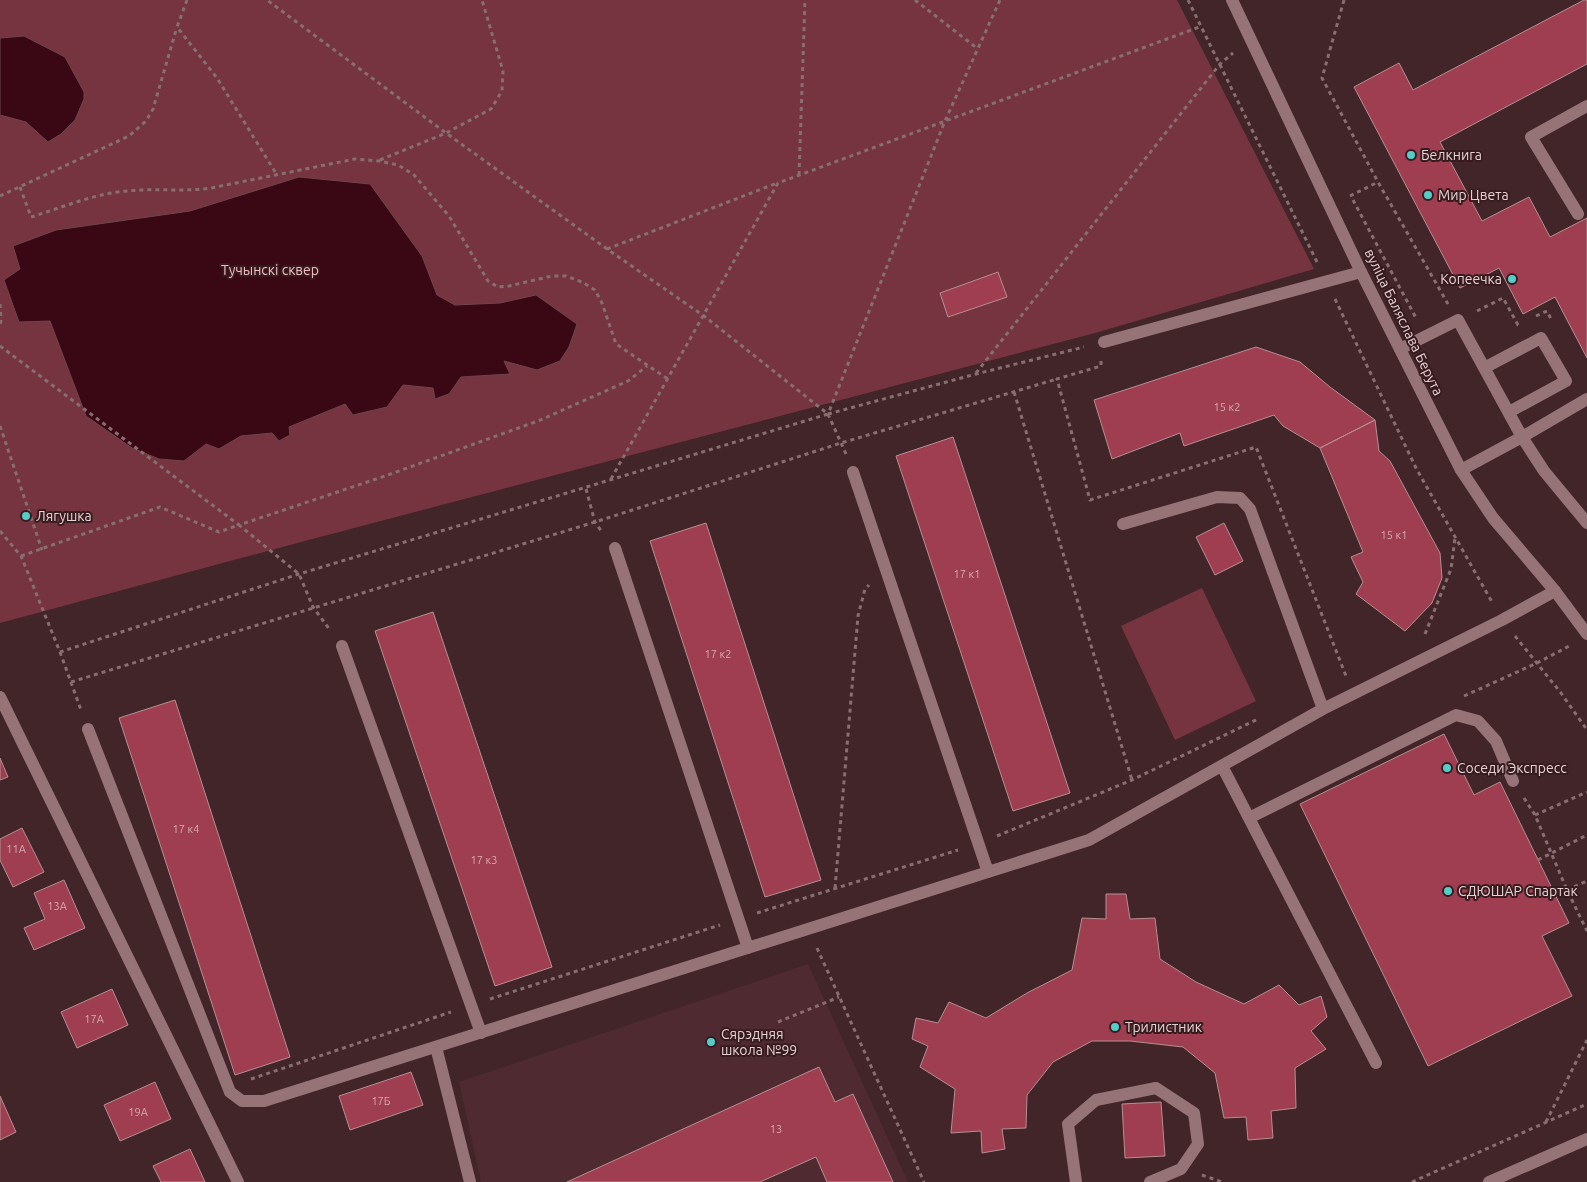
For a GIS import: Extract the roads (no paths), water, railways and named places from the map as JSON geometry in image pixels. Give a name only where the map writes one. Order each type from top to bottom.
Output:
[{"type":"street","name":"вуліца Баляслава Берута","points":[[1236,1],[1250,38],[1361,272],[1461,470],[1493,518],[1556,591],[1587,634]]},
{"type":"street","points":[[1578,214],[1530,137],[1587,106]]},
{"type":"street","points":[[1104,342],[1361,272]]},
{"type":"street","points":[[1400,349],[1458,320],[1522,437],[1544,471],[1587,523]]},
{"type":"street","points":[[1484,368],[1541,338],[1566,381],[1509,412]]},
{"type":"street","points":[[1461,470],[1587,399]]},
{"type":"street","points":[[853,472],[988,872]]},
{"type":"street","points":[[1123,524],[1217,498],[1240,498],[1250,509],[1323,709]]},
{"type":"street","points":[[614,548],[748,948]]},
{"type":"street","points":[[88,729],[230,1092],[242,1102],[264,1101],[1090,840],[1323,709],[1556,591]]},
{"type":"street","points":[[342,646],[481,1033]]},
{"type":"street","points":[[0,697],[238,1182]]},
{"type":"street","points":[[1249,818],[1456,715],[1478,721],[1496,741],[1513,781]]},
{"type":"street","points":[[1222,766],[1376,1063]]},
{"type":"street","points":[[436,1047],[470,1182]]},
{"type":"street","points":[[1076,1182],[1068,1124],[1096,1100],[1156,1088],[1194,1113],[1198,1144],[1181,1168],[1150,1182]]},
{"type":"street","points":[[1488,1182],[1587,1139]]},
{"type":"place","name":"Белкнига","points":[[1411,155]]},
{"type":"place","name":"Мир Цвета","points":[[1428,195]]},
{"type":"place","name":"Копеечка","points":[[1512,279]]},
{"type":"place","name":"Лягушка","points":[[26,516]]},
{"type":"place","name":"Соседи Экспресс","points":[[1447,768]]},
{"type":"place","name":"СДЮШАР Спартак","points":[[1448,891]]},
{"type":"place","name":"Трилистник","points":[[1115,1027]]},
{"type":"place","name":"Сярэдняя школа №99","points":[[711,1042]]},
{"type":"park label","name":"Тучынскі сквер","points":[[270,270]]}]
